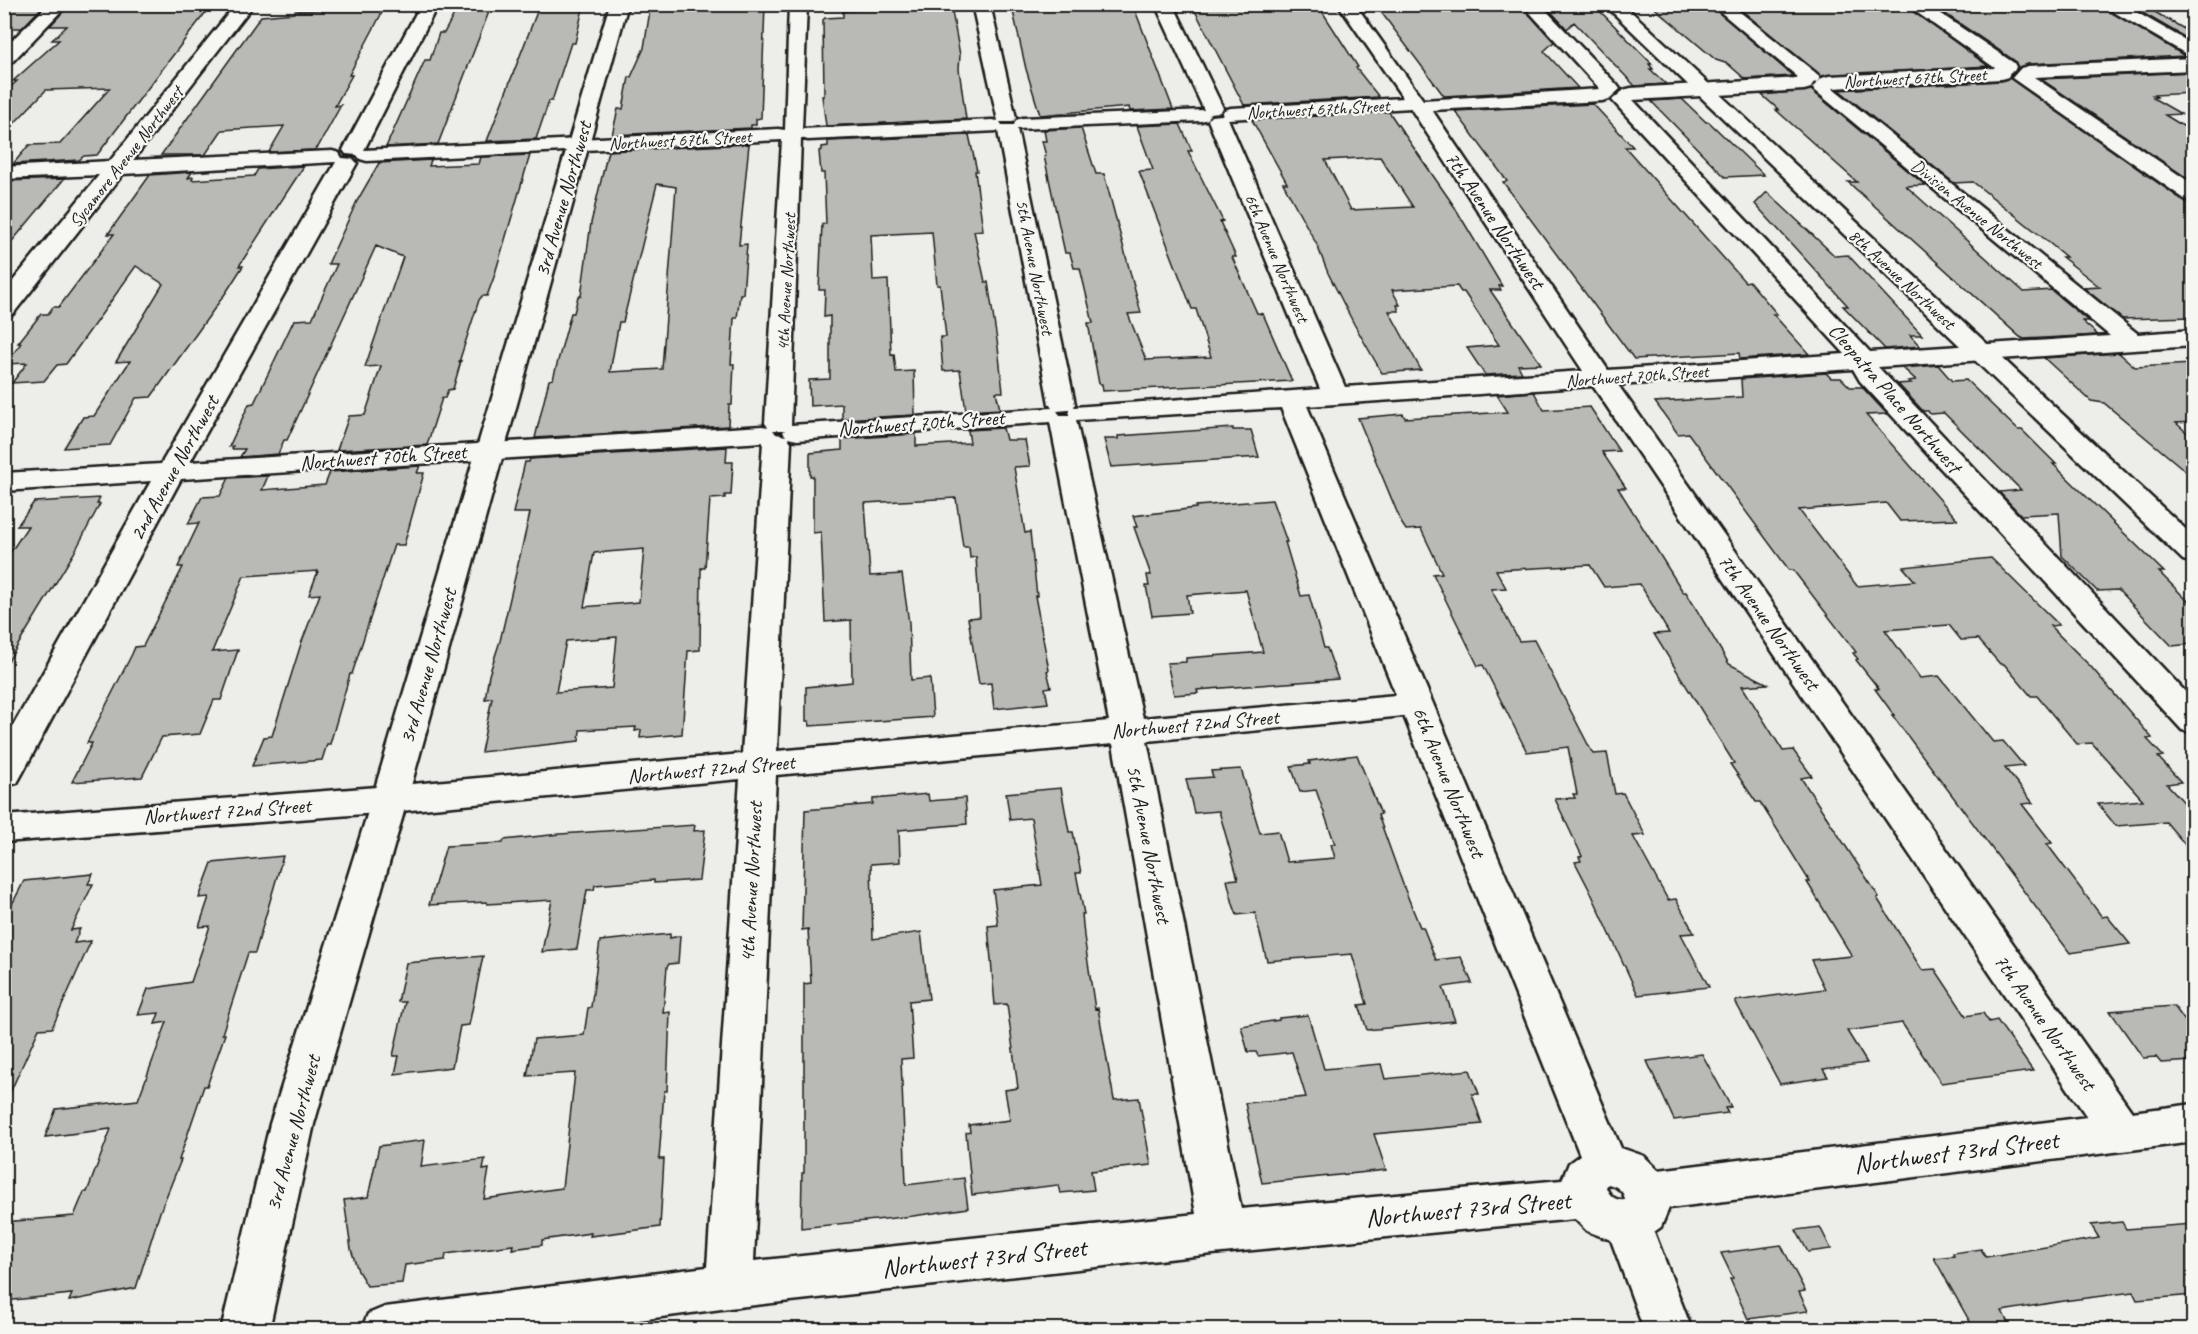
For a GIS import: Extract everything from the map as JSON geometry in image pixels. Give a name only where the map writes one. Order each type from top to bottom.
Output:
[{"type":"street","points":[[4,59],[60,4]]},
{"type":"street","name":"Sycamore Avenue Northwest","points":[[4,309],[246,4]]},
{"type":"street","name":"2nd Avenue Northwest","points":[[4,774],[349,156],[430,4]]},
{"type":"street","name":"3rd Avenue Northwest","points":[[245,1329],[292,1124],[390,799],[619,4]]},
{"type":"street","name":"4th Avenue Northwest","points":[[729,1286],[779,433],[798,4]]},
{"type":"street","name":"5th Avenue Northwest","points":[[981,4],[1128,729],[1222,1232]]},
{"type":"street","name":"6th Avenue Northwest","points":[[1164,4],[1216,114],[1336,396]]},
{"type":"street","name":"7th Avenue Northwest","points":[[1346,4],[1417,104],[1601,379],[2121,1132]]},
{"type":"street","name":"Cleopatra Place Northwest","points":[[1530,4],[1857,352],[1869,375],[2193,722]]},
{"type":"street","name":"8th Avenue Northwest","points":[[1612,4],[1709,89],[1991,352],[2193,531]]},
{"type":"street","name":"8th Avenue Northwest","points":[[1626,4],[1709,89]]},
{"type":"street","name":"Division Avenue Northwest","points":[[1719,4],[2131,341]]},
{"type":"street","points":[[1913,4],[2193,195]]},
{"type":"street","points":[[2108,4],[2193,53]]},
{"type":"street","name":"Northwest 67th Street","points":[[4,173],[1616,95],[2193,64]]},
{"type":"street","name":"Northwest 70th Street","points":[[4,482],[1862,362],[2193,338]]},
{"type":"street","name":"8th Avenue Northwest","points":[[1991,352],[2193,554]]},
{"type":"street","name":"6th Avenue Northwest","points":[[1291,399],[1418,704],[1596,1182]]},
{"type":"street","name":"Northwest 72nd Street","points":[[4,829],[390,799],[1418,704]]},
{"type":"street","name":"Northwest 73rd Street","points":[[1637,1206],[2193,1123]]},
{"type":"street","points":[[1596,1182],[1597,1212],[1607,1218],[1637,1206],[1668,1329]]},
{"type":"street","name":"Northwest 73rd Street","points":[[385,1329],[729,1286],[1222,1232],[1596,1182]]},
{"type":"building","points":[[4,4],[45,4],[22,28],[4,28]]},
{"type":"building","points":[[70,4],[88,4],[88,8],[212,4],[97,155],[84,156],[79,160],[13,164],[29,145],[60,144],[110,88],[46,90],[4,134],[4,93],[17,81],[13,81],[59,40],[52,40],[67,26],[50,26]]},
{"type":"building","points":[[492,4],[438,144],[386,147],[425,60],[430,60],[439,33],[444,33],[458,7]]},
{"type":"building","points":[[540,4],[584,4],[575,43],[571,43],[552,101],[549,101],[536,139],[487,141]]},
{"type":"building","points":[[651,4],[765,4],[761,118],[756,119],[756,125],[751,125],[751,128],[612,135],[618,109],[623,109],[629,77],[644,48]]},
{"type":"building","points":[[859,4],[888,4],[889,7],[951,6],[960,55],[959,69],[966,119],[826,126],[822,96],[824,96],[823,20],[843,17],[843,11],[859,10]]},
{"type":"building","points":[[1084,4],[1087,7],[1133,5],[1173,109],[1130,111],[1129,107],[1040,115],[1026,69],[1012,7]]},
{"type":"building","points":[[1375,4],[1520,4],[1554,42],[1544,51],[1578,88],[1444,96]]},
{"type":"building","points":[[1544,4],[1593,4],[1652,64],[1649,64],[1653,69],[1650,69],[1666,84],[1635,86],[1574,22],[1567,29]]},
{"type":"building","points":[[1650,4],[1709,4],[1793,76],[1745,79],[1728,64],[1716,60]]},
{"type":"building","points":[[1734,4],[1903,4],[1988,66],[1821,76]]},
{"type":"building","points":[[1931,4],[2007,4],[2012,8],[2098,4],[2185,56],[2028,64],[2018,68],[2015,61]]},
{"type":"building","points":[[2127,4],[2141,4],[2193,34],[2193,42]]},
{"type":"building","points":[[1192,5],[1318,5],[1358,67],[1356,68],[1379,97],[1244,105]]},
{"type":"building","points":[[385,7],[335,106],[341,105],[318,147],[314,150],[269,152],[284,126],[222,130],[205,155],[161,155],[261,16],[294,13],[295,11]]},
{"type":"building","points":[[2193,72],[2193,93],[2153,95],[2157,97],[2153,98],[2181,114],[2165,115],[2193,132],[2193,182],[2041,79]]},
{"type":"building","points":[[2010,78],[2185,202],[2193,203],[2193,317],[2122,319],[2084,288],[2100,287],[2062,257],[2066,257],[2041,236],[1973,182],[1954,183],[1839,90],[2001,81]]},
{"type":"building","points":[[1811,90],[1925,185],[1906,186],[2024,292],[2051,290],[2088,321],[2082,321],[2098,335],[2024,339],[2020,337],[1848,182],[1857,182],[1762,95]]},
{"type":"building","points":[[1682,99],[1764,175],[1725,177],[1651,101]]},
{"type":"building","points":[[1593,104],[1633,147],[1625,147],[1745,282],[1749,281],[1777,314],[1773,314],[1809,354],[1740,359],[1739,353],[1634,359],[1503,182],[1507,181],[1455,111]]},
{"type":"building","points":[[1389,112],[1454,206],[1502,286],[1499,286],[1501,290],[1490,290],[1541,364],[1518,365],[1522,373],[1485,375],[1467,348],[1499,345],[1464,292],[1461,292],[1457,286],[1392,290],[1400,305],[1397,305],[1399,311],[1389,311],[1421,370],[1382,373],[1354,324],[1328,273],[1317,245],[1283,183],[1287,183],[1252,120]],"holes":[[[1380,157],[1413,207],[1351,210],[1325,160]]]},
{"type":"building","points":[[1180,124],[1192,151],[1188,151],[1223,221],[1220,222],[1236,257],[1232,257],[1257,313],[1263,314],[1292,381],[1103,391],[1102,384],[1099,384],[1088,323],[1093,323],[1080,268],[1074,268],[1070,253],[1065,253],[1044,156],[1046,156],[1042,141],[1046,141],[1044,130],[1081,128],[1096,174],[1104,174],[1141,313],[1128,314],[1146,360],[1211,357],[1196,309],[1192,309],[1139,171],[1153,170],[1137,126]]},
{"type":"building","points":[[969,135],[977,171],[975,171],[983,230],[974,231],[985,282],[988,282],[998,347],[1003,392],[996,392],[1000,409],[966,411],[960,370],[943,371],[940,337],[946,337],[940,285],[937,285],[932,232],[871,235],[873,281],[888,280],[891,355],[894,354],[896,372],[914,371],[915,415],[842,419],[842,404],[810,406],[809,380],[830,379],[830,316],[824,317],[825,290],[819,290],[822,224],[826,224],[824,173],[821,173],[819,151],[822,147],[828,146],[828,141]]},
{"type":"building","points":[[749,144],[739,245],[747,244],[743,294],[740,294],[737,318],[734,318],[731,364],[734,364],[732,405],[729,405],[728,426],[535,438],[549,380],[553,379],[571,313],[574,313],[578,296],[581,296],[591,223],[608,151]],"holes":[[[657,184],[676,187],[662,369],[610,372],[619,322],[623,322]]]},
{"type":"building","points":[[530,155],[494,277],[487,296],[482,296],[479,300],[459,362],[461,361],[453,389],[448,390],[445,398],[442,398],[427,445],[337,450],[349,416],[365,415],[381,366],[365,367],[403,257],[376,246],[287,440],[284,440],[278,454],[240,457],[245,449],[229,447],[249,404],[254,403],[294,320],[312,319],[337,264],[328,264],[357,201],[379,163],[431,160],[429,166],[479,164],[481,157]]},
{"type":"building","points":[[304,166],[239,266],[243,266],[227,291],[151,397],[136,398],[110,445],[64,448],[83,417],[94,416],[130,361],[116,362],[163,284],[136,266],[66,364],[57,365],[44,381],[12,383],[27,363],[6,364],[21,343],[18,343],[41,314],[48,314],[53,307],[59,307],[114,234],[108,234],[150,175],[192,172],[188,178],[193,177],[192,180],[254,176],[258,169]]},
{"type":"building","points":[[64,179],[4,251],[4,181]]},
{"type":"building","points":[[1767,192],[1835,256],[1848,255],[1922,335],[1910,335],[1920,346],[1885,349],[1843,306],[1848,306],[1755,204]]},
{"type":"building","points":[[2119,353],[2135,367],[2193,364],[2193,422],[2176,423],[2193,438],[2193,477],[2104,403],[2091,401],[2044,358]]},
{"type":"building","points":[[1938,365],[1952,381],[1966,380],[2018,430],[2022,430],[2056,464],[2053,464],[2164,572],[2159,572],[2193,606],[2193,644],[2172,646],[2118,590],[2097,591],[2062,556],[2059,513],[2021,515],[1999,492],[2021,490],[1944,413],[1930,414],[1928,411],[1923,411],[1898,384],[1911,383],[1908,381],[1916,380],[1903,368]]},
{"type":"building","points":[[1826,373],[1831,378],[1841,378],[1850,387],[1862,387],[1887,414],[1866,415],[1957,519],[1900,521],[1886,503],[1799,510],[1857,586],[1915,581],[1903,567],[1991,558],[2059,625],[2050,626],[2092,668],[2152,738],[2147,739],[2163,756],[2158,757],[2181,782],[2167,784],[2193,812],[2193,854],[2166,822],[2116,826],[2098,804],[2143,800],[2092,743],[2077,744],[2037,696],[2031,696],[2004,664],[2000,664],[1978,639],[1961,640],[1949,625],[1885,630],[1920,678],[1939,676],[1993,742],[2003,741],[2024,766],[2005,768],[2033,803],[2022,804],[2052,843],[2047,844],[2102,917],[2107,916],[2130,944],[2070,953],[1892,715],[1894,715],[1875,689],[1879,689],[1856,660],[1858,659],[1853,653],[1856,652],[1793,570],[1789,570],[1688,433],[1678,434],[1655,402],[1742,397],[1741,379]]},
{"type":"building","points":[[1534,392],[1544,410],[1590,407],[1619,451],[1602,452],[1626,488],[1618,488],[1683,592],[1686,592],[1729,664],[1768,684],[1742,686],[1783,751],[1793,750],[1812,776],[1801,778],[1879,897],[1877,898],[1922,970],[1935,969],[1966,1016],[1983,1013],[1989,1022],[1997,1020],[2033,1071],[1941,1083],[1902,1023],[1847,1031],[1867,1063],[1823,1069],[1828,1077],[1780,1084],[1735,1001],[1825,989],[1811,960],[1852,956],[1807,882],[1810,882],[1760,802],[1756,802],[1730,764],[1734,763],[1654,634],[1669,633],[1640,584],[1604,587],[1590,565],[1496,570],[1506,588],[1491,589],[1519,641],[1534,640],[1593,754],[1607,753],[1615,794],[1623,793],[1645,835],[1633,836],[1668,900],[1676,899],[1694,933],[1681,934],[1709,987],[1638,995],[1575,862],[1581,861],[1579,857],[1582,856],[1555,799],[1575,798],[1573,794],[1577,794],[1568,747],[1527,752],[1483,665],[1478,666],[1433,574],[1442,573],[1421,529],[1406,530],[1402,524],[1358,418],[1403,414],[1405,418],[1508,412],[1497,395]]},
{"type":"building","points":[[1003,428],[1006,440],[1025,440],[1030,466],[1014,467],[1025,533],[1030,532],[1037,596],[1035,596],[1051,687],[1045,688],[1048,703],[994,709],[991,683],[979,684],[968,618],[980,617],[976,557],[970,558],[969,547],[963,547],[956,498],[865,503],[870,576],[902,574],[909,623],[911,680],[930,678],[933,717],[810,726],[809,721],[806,721],[806,687],[852,682],[851,620],[825,622],[821,532],[813,533],[813,476],[810,476],[810,453],[842,450],[842,439],[916,434],[916,446],[970,443],[968,430]]},
{"type":"building","points":[[1233,428],[1233,430],[1251,430],[1259,457],[1111,467],[1104,439],[1118,439],[1118,436]]},
{"type":"building","points":[[727,447],[726,462],[733,462],[731,495],[725,495],[725,498],[710,499],[705,568],[701,568],[700,650],[688,651],[682,734],[640,738],[641,730],[635,731],[636,727],[580,730],[579,741],[481,752],[492,698],[485,699],[489,675],[500,641],[530,513],[513,513],[525,462],[529,462],[530,459]],"holes":[[[644,549],[639,602],[584,607],[594,553]],[[617,637],[612,688],[556,692],[566,641]]]},
{"type":"building","points":[[420,466],[417,473],[424,473],[404,545],[394,545],[352,674],[350,674],[330,744],[327,744],[322,760],[252,766],[264,737],[272,736],[301,644],[320,594],[309,595],[318,571],[244,576],[212,652],[238,650],[221,700],[214,700],[200,734],[162,737],[142,777],[72,782],[92,743],[87,743],[135,647],[143,646],[183,567],[178,567],[199,523],[188,524],[202,497],[220,496],[229,478],[268,476],[262,490],[325,485],[330,472]]},
{"type":"building","points":[[100,498],[97,504],[100,504],[74,553],[4,668],[4,562],[28,526],[17,526],[34,502]]},
{"type":"building","points":[[1272,500],[1287,542],[1285,542],[1301,596],[1309,595],[1324,648],[1327,648],[1338,679],[1197,690],[1198,693],[1174,695],[1167,663],[1186,662],[1186,658],[1263,652],[1246,590],[1187,595],[1190,613],[1152,616],[1146,586],[1149,586],[1147,575],[1151,575],[1134,527],[1137,527],[1133,516],[1196,508],[1196,506]]},
{"type":"building","points":[[1357,755],[1381,814],[1378,815],[1405,890],[1436,960],[1461,957],[1472,983],[1443,987],[1455,1021],[1367,1030],[1359,1005],[1367,1004],[1352,954],[1267,961],[1255,913],[1237,915],[1233,904],[1227,880],[1238,879],[1219,811],[1194,813],[1186,779],[1213,777],[1211,771],[1241,769],[1260,833],[1278,831],[1287,862],[1335,858],[1331,844],[1335,844],[1316,790],[1300,792],[1291,766],[1310,764],[1309,761]]},
{"type":"building","points":[[1061,788],[1069,832],[1073,832],[1081,873],[1076,873],[1084,914],[1082,914],[1084,936],[1095,1009],[1098,1008],[1114,1100],[1139,1098],[1151,1165],[1091,1171],[1094,1190],[1060,1193],[1058,1185],[972,1195],[966,1133],[970,1132],[969,1125],[1010,1120],[1005,1090],[1018,1088],[1007,1004],[995,1005],[988,926],[998,925],[993,890],[1042,885],[1031,818],[1010,820],[1006,793]]},
{"type":"building","points":[[928,794],[929,801],[965,798],[967,824],[899,830],[900,862],[871,864],[873,939],[921,932],[929,999],[909,1001],[913,1058],[901,1059],[906,1185],[964,1178],[968,1208],[801,1228],[802,1173],[804,1173],[804,984],[811,983],[808,929],[802,930],[805,810],[873,804],[873,799]]},
{"type":"building","points":[[695,825],[694,831],[705,830],[699,880],[654,883],[654,880],[595,885],[594,890],[587,890],[577,949],[542,952],[552,900],[429,905],[446,846],[503,843],[504,840],[560,834]]},
{"type":"building","points":[[283,856],[255,953],[248,953],[222,1034],[225,1034],[207,1086],[204,1086],[179,1160],[181,1160],[160,1212],[136,1288],[69,1301],[72,1294],[4,1301],[4,1222],[74,1216],[84,1192],[87,1192],[111,1129],[45,1137],[56,1109],[138,1100],[167,1022],[155,1024],[159,1013],[138,1015],[148,989],[191,982],[210,926],[199,927],[209,897],[199,898],[212,863]]},
{"type":"building","points":[[93,874],[88,884],[93,884],[71,930],[80,929],[74,943],[91,941],[52,1028],[39,1029],[4,1106],[4,920],[24,881]]},
{"type":"building","points":[[670,934],[670,938],[680,936],[678,963],[669,964],[667,967],[663,1013],[670,1012],[667,1091],[664,1091],[659,1159],[664,1159],[660,1227],[542,1240],[542,1245],[512,1249],[513,1245],[446,1254],[445,1260],[405,1265],[402,1283],[367,1286],[358,1271],[351,1249],[344,1200],[368,1197],[379,1146],[425,1140],[421,1167],[485,1159],[483,1170],[489,1169],[484,1199],[562,1188],[575,1073],[527,1076],[534,1039],[584,1035],[588,1008],[591,1007],[600,941]]},
{"type":"building","points":[[483,956],[469,1025],[460,1026],[452,1067],[395,1074],[399,1056],[393,1056],[405,1002],[398,1002],[406,963]]},
{"type":"building","points":[[2174,1006],[2193,1032],[2193,1061],[2161,1063],[2156,1057],[2143,1058],[2110,1011]]},
{"type":"building","points":[[1308,1015],[1324,1069],[1381,1064],[1385,1079],[1470,1070],[1479,1094],[1472,1094],[1482,1124],[1374,1134],[1386,1170],[1262,1183],[1245,1103],[1306,1097],[1292,1052],[1258,1056],[1256,1052],[1248,1052],[1241,1026]]},
{"type":"building","points":[[1702,1054],[1731,1107],[1725,1108],[1728,1113],[1674,1120],[1647,1061]]},
{"type":"building","points":[[2122,1222],[2126,1229],[2193,1224],[2193,1295],[2137,1300],[2133,1292],[2063,1301],[2002,1311],[2009,1325],[1974,1329],[1934,1258],[1981,1249],[1986,1257],[2099,1238],[2091,1225]]},
{"type":"building","points":[[1820,1227],[1831,1249],[1808,1252],[1796,1230]]},
{"type":"building","points":[[1781,1245],[1805,1291],[1799,1292],[1808,1311],[1748,1319],[1721,1253]]}]
